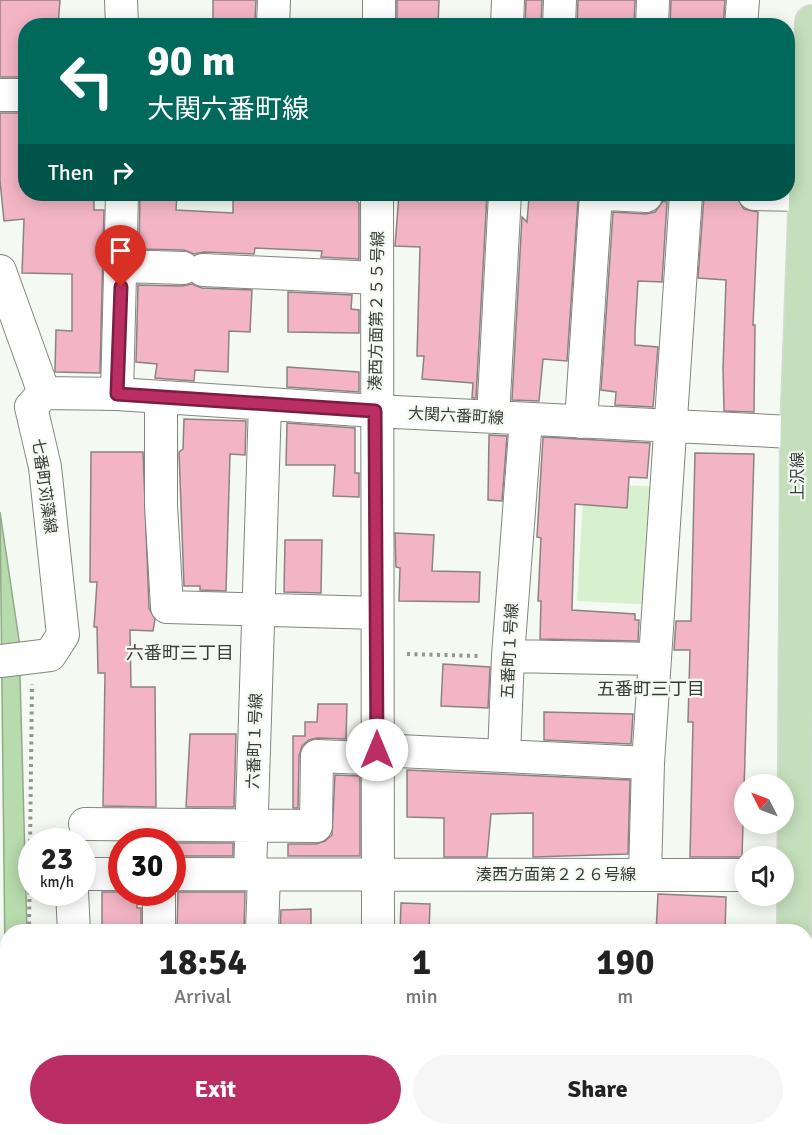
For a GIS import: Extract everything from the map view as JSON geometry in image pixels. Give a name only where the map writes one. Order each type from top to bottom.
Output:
[{"type":"main road","name":"上沢線","points":[[790,846],[805,433],[806,195],[812,22]]},
{"type":"main road","name":"上沢線","points":[[792,906],[793,924]]},
{"type":"street","points":[[121,0],[122,18]]},
{"type":"street","points":[[273,18],[274,0]]},
{"type":"street","points":[[379,0],[379,18]]},
{"type":"street","points":[[507,18],[508,0]]},
{"type":"street","points":[[559,18],[560,0]]},
{"type":"street","points":[[653,18],[654,0]]},
{"type":"street","points":[[742,18],[743,0]]},
{"type":"street","points":[[0,95],[18,95]]},
{"type":"street","points":[[795,195],[806,195]]},
{"type":"street","points":[[117,394],[122,201]]},
{"type":"street","name":"湊西方面第２５５号線","points":[[377,201],[375,411],[378,924]]},
{"type":"street","points":[[493,417],[505,201]]},
{"type":"street","points":[[581,422],[596,201]]},
{"type":"street","name":"湊西方面第２２６号線","points":[[186,874],[645,875],[648,763],[686,201]]},
{"type":"street","points":[[122,266],[377,278]]},
{"type":"street","points":[[0,271],[44,393]]},
{"type":"street","name":"大関六番町線","points":[[44,393],[117,394],[375,411],[805,433]]},
{"type":"street","name":"七番町苅藻線","points":[[16,659],[50,655],[63,635],[45,467],[31,407],[44,393]]},
{"type":"street","points":[[161,397],[161,505],[167,607],[376,613]]},
{"type":"street","name":"六番町１号線","points":[[261,924],[251,825],[265,404]]},
{"type":"street","name":"五番町１号線","points":[[504,756],[508,656],[526,419]]},
{"type":"street","points":[[508,656],[655,659]]},
{"type":"street","points":[[96,833],[251,825],[316,826],[317,756],[366,758],[377,750],[648,763]]},
{"type":"street","points":[[645,875],[734,875]]},
{"type":"street","points":[[73,906],[74,924]]},
{"type":"street","points":[[159,906],[159,924]]},
{"type":"path","points":[[377,654],[508,656]]},
{"type":"path","points":[[16,659],[29,924]]},
{"type":"shaded area","points":[[584,483],[661,487],[654,605],[577,601]]},
{"type":"shaded area","points":[[0,512],[19,640],[24,828],[18,828],[18,906],[26,906],[27,924],[5,924]]},
{"type":"building","points":[[0,0],[60,0],[59,18],[18,18],[18,77],[0,77]]},
{"type":"building","points":[[213,0],[256,0],[255,18],[213,18]]},
{"type":"building","points":[[397,0],[439,0],[438,18],[397,18]]},
{"type":"building","points":[[526,0],[542,0],[541,18],[525,18]]},
{"type":"building","points":[[578,0],[635,0],[634,18],[577,18]]},
{"type":"building","points":[[671,0],[725,0],[724,18],[670,18]]},
{"type":"building","points":[[0,113],[18,113],[18,201],[94,201],[94,210],[104,210],[100,373],[55,372],[56,330],[72,331],[72,274],[22,273],[24,219],[4,221],[0,181]]},
{"type":"building","points":[[140,201],[177,201],[176,210],[233,213],[233,201],[357,201],[359,203],[359,259],[321,257],[322,251],[255,248],[254,254],[204,252],[194,254],[184,250],[139,249]]},
{"type":"building","points":[[398,201],[487,201],[476,398],[472,398],[473,383],[422,379],[424,356],[417,356],[420,247],[395,246]]},
{"type":"building","points":[[529,201],[578,201],[567,361],[543,359],[539,401],[512,400],[522,217],[527,222]]},
{"type":"building","points":[[663,201],[667,202],[662,282],[638,281],[635,331],[635,345],[658,347],[653,407],[615,405],[616,392],[601,390],[613,212],[646,214],[655,212]]},
{"type":"building","points":[[704,201],[739,201],[744,209],[758,212],[753,325],[755,325],[754,412],[724,411],[726,280],[698,278]]},
{"type":"building","points":[[192,284],[202,288],[252,290],[250,332],[229,331],[228,372],[195,370],[194,381],[155,378],[157,364],[136,362],[138,285],[182,286]]},
{"type":"building","points":[[288,292],[352,295],[351,309],[359,310],[359,333],[288,332]]},
{"type":"building","points":[[287,367],[359,372],[359,392],[287,387]]},
{"type":"building","points":[[184,419],[246,421],[245,455],[230,454],[226,591],[200,590],[200,586],[184,586],[179,452],[183,449]]},
{"type":"building","points":[[287,423],[355,428],[355,473],[359,473],[359,497],[333,496],[335,465],[286,465]]},
{"type":"building","points":[[489,435],[507,436],[502,501],[488,500]]},
{"type":"building","points":[[543,437],[650,443],[647,478],[629,477],[627,508],[575,504],[572,610],[635,614],[635,620],[639,620],[638,641],[540,639],[541,601],[538,601],[541,538],[537,537]]},
{"type":"building","points":[[91,452],[143,452],[149,608],[155,619],[153,631],[130,630],[131,687],[155,687],[156,807],[103,806],[105,673],[98,673],[97,627],[94,627],[97,582],[90,582]]},
{"type":"building","points":[[695,453],[754,454],[744,774],[734,774],[734,834],[743,834],[742,846],[734,846],[734,857],[690,857],[693,722],[688,722],[690,650],[674,650],[676,621],[691,621]]},
{"type":"building","points":[[395,533],[434,535],[432,571],[480,572],[479,602],[399,601],[400,568],[396,567]]},
{"type":"building","points":[[285,540],[322,540],[321,593],[284,592]]},
{"type":"building","points":[[443,664],[490,667],[488,708],[441,706]]},
{"type":"building","points":[[318,704],[347,704],[346,739],[317,738],[309,740],[302,746],[299,756],[298,808],[293,808],[293,736],[305,736],[305,722],[317,722]]},
{"type":"building","points":[[544,712],[633,714],[631,744],[544,740]]},
{"type":"building","points":[[190,734],[236,734],[234,807],[186,807]]},
{"type":"building","points":[[407,770],[630,780],[628,854],[533,857],[533,813],[491,814],[487,857],[444,857],[444,818],[407,817]]},
{"type":"building","points":[[335,775],[360,776],[360,856],[288,856],[288,844],[316,844],[332,835]]},
{"type":"building","points":[[186,843],[233,843],[233,856],[186,856]]},
{"type":"building","points":[[102,892],[108,892],[108,906],[141,908],[141,924],[102,924]]},
{"type":"building","points":[[186,892],[245,892],[244,924],[177,924],[178,906],[186,906]]},
{"type":"building","points":[[658,894],[726,897],[725,924],[656,924]]},
{"type":"building","points":[[401,903],[430,904],[429,924],[400,924]]},
{"type":"building","points":[[311,909],[311,924],[280,924],[281,910]]},
{"type":"district","name":"六番町三丁目","points":[[180,653]]},
{"type":"district","name":"五番町三丁目","points":[[651,689]]},
{"type":"route","points":[[121,287],[117,394],[375,411],[377,750]]}]
